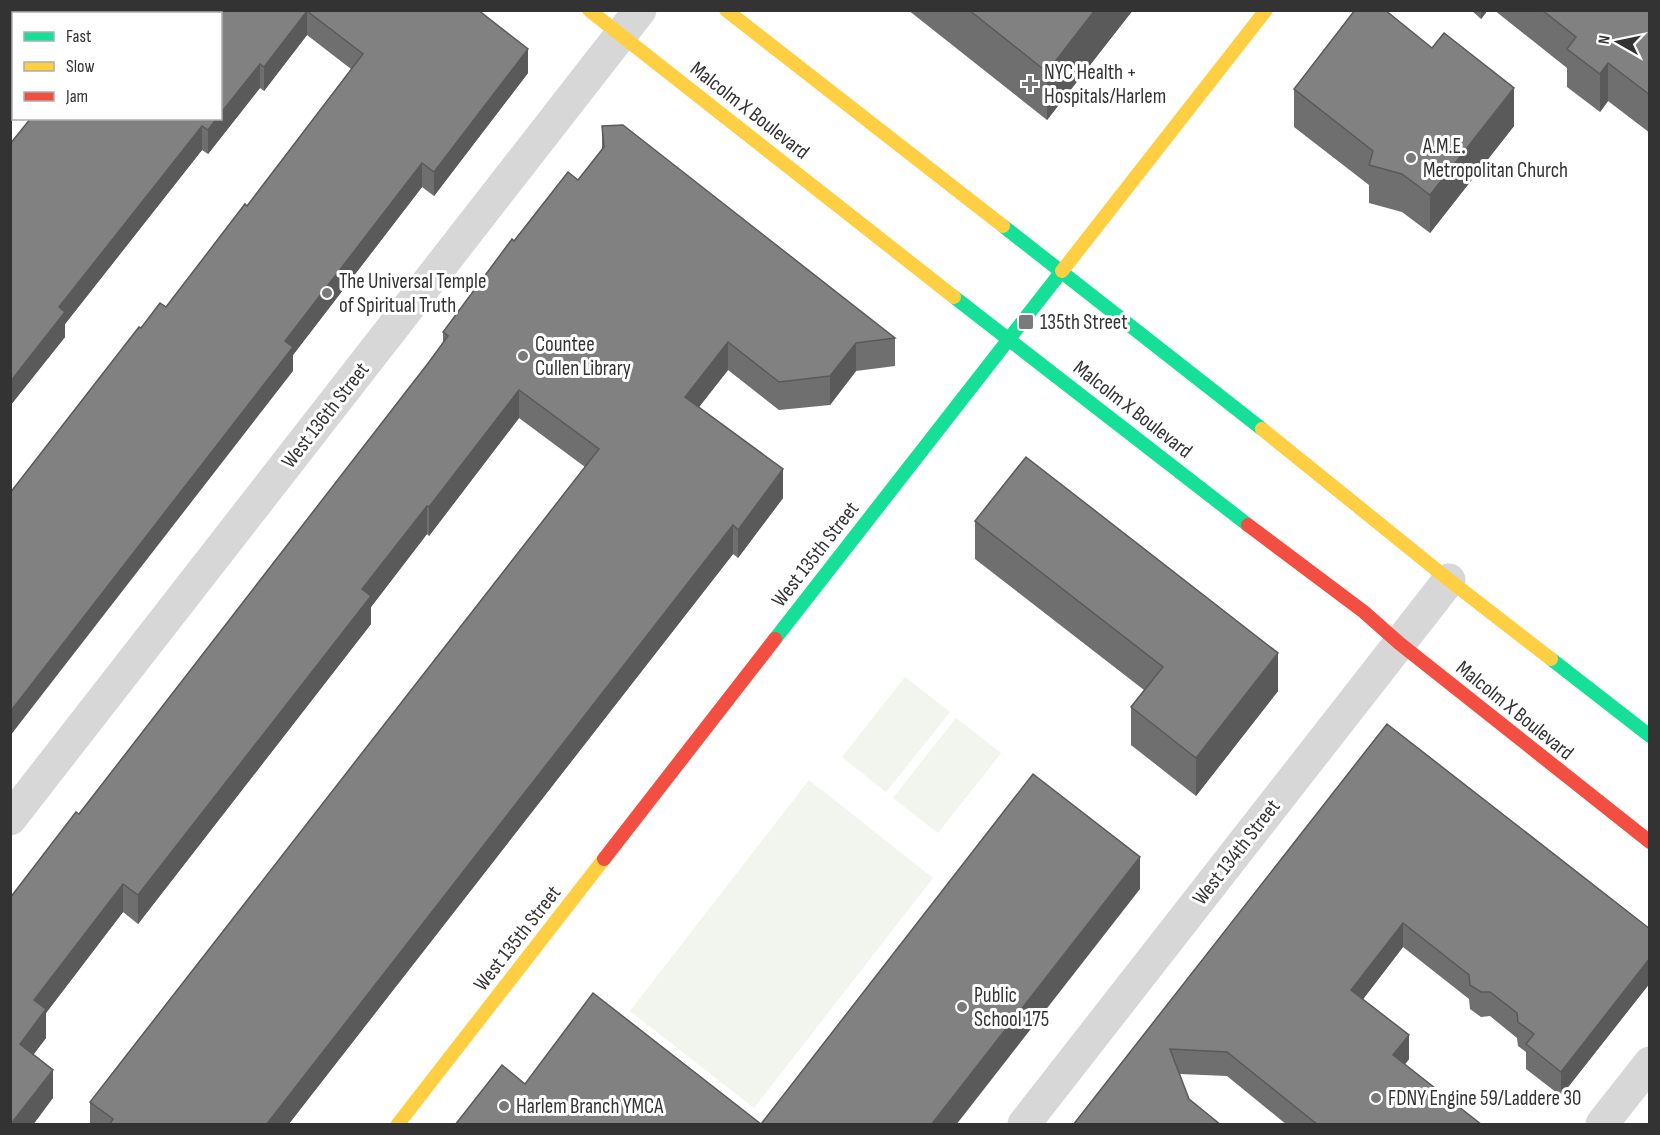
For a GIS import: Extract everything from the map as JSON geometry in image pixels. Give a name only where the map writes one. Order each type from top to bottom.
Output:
[{"type":"main road","name":"Malcolm X Boulevard","points":[[589,10],[630,23],[1009,340],[1220,504],[1364,612],[1399,643],[1650,842]]},
{"type":"main road","points":[[726,10],[1241,412],[1449,580],[1650,736]]},
{"type":"main road","name":"West 135th Street","points":[[398,1125],[1266,10]]},
{"type":"street","name":"West 136th Street","points":[[10,819],[630,23]]},
{"type":"street","name":"West 134th Street","points":[[1024,1125],[1449,580]]},
{"type":"street","points":[[1602,1125],[1650,1063]]},
{"type":"shaded area","points":[[905,677],[950,712],[886,792],[842,757]]},
{"type":"shaded area","points":[[956,718],[1001,753],[938,833],[893,798]]},
{"type":"shaded area","points":[[809,780],[933,878],[754,1108],[630,1011]]},
{"type":"building","points":[[116,10],[478,10],[528,49],[434,172],[422,163],[285,341],[293,347],[10,712],[10,493],[139,327],[141,328],[160,303],[166,307],[245,204],[247,206],[363,54],[307,11],[264,67],[260,64],[222,112],[222,12],[114,12]]},
{"type":"building","points":[[969,10],[1095,10],[1047,72]]},
{"type":"building","name":"A.M.E. Metropolitan Church","points":[[1355,10],[1385,10],[1432,48],[1444,33],[1514,88],[1430,195],[1402,174],[1369,165],[1373,151],[1294,89]]},
{"type":"building","points":[[1542,10],[1650,10],[1650,95],[1608,63],[1600,74],[1567,49],[1576,37]]},
{"type":"building","points":[[29,120],[216,120],[208,130],[202,126],[59,307],[65,312],[10,382],[10,144]]},
{"type":"building","points":[[623,125],[895,338],[856,343],[830,376],[779,382],[728,342],[685,397],[783,469],[738,530],[733,525],[266,1125],[109,1125],[113,1119],[90,1102],[599,449],[519,390],[429,507],[427,506],[362,589],[371,596],[138,895],[123,884],[34,1000],[46,1009],[20,1044],[53,1070],[10,1125],[10,898],[76,812],[79,814],[429,362],[448,336],[443,332],[512,239],[514,241],[568,172],[578,180],[604,147],[602,126]]},
{"type":"building","points":[[1026,457],[1278,653],[1196,758],[1131,707],[1163,667],[975,521]]},
{"type":"building","points":[[1387,724],[1650,929],[1650,958],[1561,1072],[1526,1044],[1534,1034],[1518,1022],[1517,1013],[1490,992],[1481,992],[1470,985],[1469,975],[1403,923],[1351,990],[1409,1035],[1393,1055],[1482,1125],[1318,1125],[1227,1052],[1170,1049],[1189,1099],[1221,1125],[1073,1125]]},
{"type":"building","points":[[1033,774],[1140,857],[931,1125],[455,1125],[502,1065],[525,1084],[593,993],[761,1124]]},
{"type":"traffic: fast","points":[[1003,226],[1262,429]]},
{"type":"traffic: fast","points":[[775,639],[1062,271]]},
{"type":"traffic: fast","points":[[954,297],[1248,525]]},
{"type":"traffic: fast","points":[[1551,659],[1650,736]]},
{"type":"traffic: slow","points":[[589,10],[954,297]]},
{"type":"traffic: slow","points":[[726,10],[1003,226]]},
{"type":"traffic: slow","points":[[1062,271],[1266,10]]},
{"type":"traffic: slow","points":[[1262,429],[1551,659]]},
{"type":"traffic: slow","points":[[398,1124],[604,859]]},
{"type":"traffic: jam","points":[[1248,525],[1364,612],[1399,643],[1650,842]]},
{"type":"traffic: jam","points":[[604,859],[775,639]]},
{"type":"place","name":"NYC Health + Hospitals/Harlem","points":[[1030,84]]},
{"type":"place","name":"A.M.E. Metropolitan Church","points":[[1411,158]]},
{"type":"place","name":"The Universal Temple of Spiritual Truth","points":[[327,293]]},
{"type":"place","name":"135th Street","points":[[1026,322]]},
{"type":"place","name":"Countee Cullen Library","points":[[523,356]]},
{"type":"place","name":"Public School 175","points":[[962,1007]]},
{"type":"place","name":"FDNY Engine 59/Laddere 30","points":[[1376,1098]]},
{"type":"place","name":"Harlem Branch YMCA","points":[[504,1106]]}]
